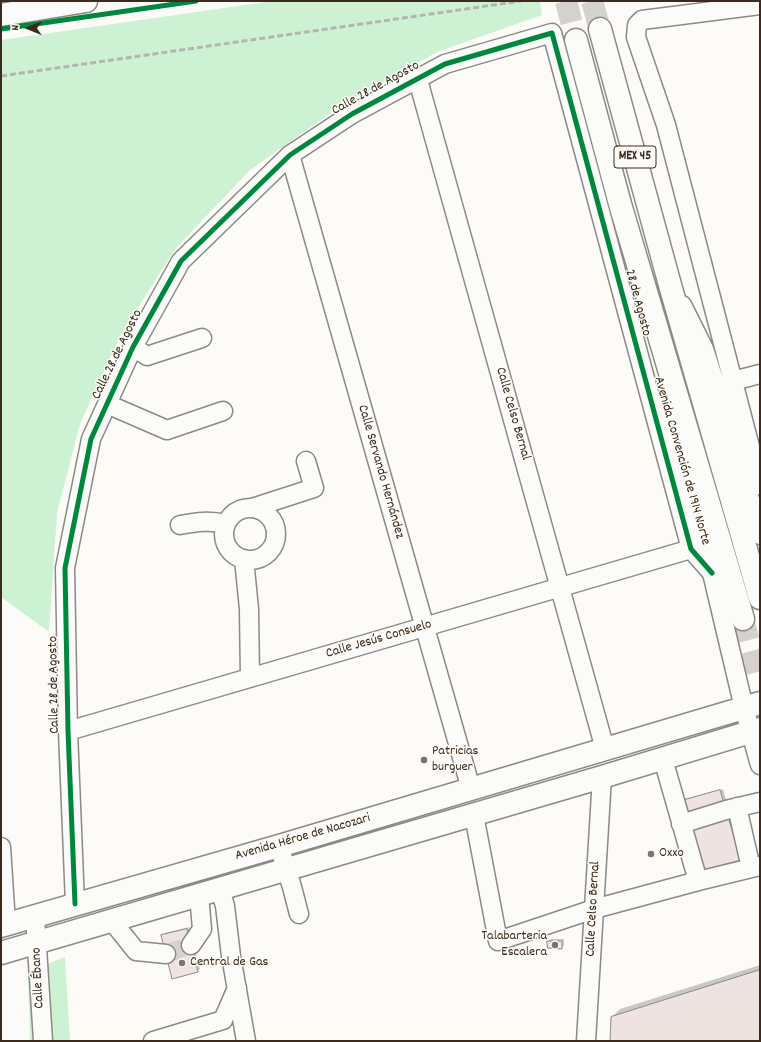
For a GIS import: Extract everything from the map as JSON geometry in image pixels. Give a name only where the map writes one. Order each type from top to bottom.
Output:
[{"type":"main road","points":[[1,14],[36,5],[86,1]]},
{"type":"main road","name":"MEX 45","points":[[600,29],[670,285]]},
{"type":"main road","name":"Avenida Convención de 1914 Norte","points":[[576,40],[620,204],[743,619]]},
{"type":"main road","points":[[670,285],[760,598]]},
{"type":"main road","name":"Avenida Héroe de Nacozari","points":[[4,925],[279,846],[752,705]]},
{"type":"main road","name":"Avenida Héroe de Nacozari","points":[[1,953],[474,815],[755,730]]},
{"type":"street","points":[[760,6],[642,20],[637,26],[636,37],[666,125],[760,484]]},
{"type":"street","name":"Calle 28 de Agosto","points":[[75,904],[68,731],[65,568],[91,439],[134,347],[181,261],[290,154],[352,114],[418,80],[445,64],[552,33]]},
{"type":"street","name":"28 de Agosto","points":[[552,33],[691,548],[712,573]]},
{"type":"street","name":"Calle Celso Bernal","points":[[418,80],[605,749]]},
{"type":"street","name":"Calle Servando Hernández","points":[[290,154],[471,789]]},
{"type":"street","name":"Avenida Convención de 1914 Norte","points":[[620,204],[618,232],[628,274],[712,573],[752,705],[760,765]]},
{"type":"street","name":"MEX 45","points":[[670,285],[686,312],[704,349],[733,439],[760,535]]},
{"type":"street","points":[[134,347],[147,356],[202,338]]},
{"type":"street","points":[[733,381],[760,374]]},
{"type":"street","points":[[107,404],[167,430],[223,411]]},
{"type":"street","points":[[252,508],[261,510],[274,522],[276,540],[266,555],[258,559],[244,559],[234,554],[228,548],[225,540],[224,532],[230,517],[236,512],[244,509],[252,508],[314,488],[306,461]]},
{"type":"street","points":[[180,525],[212,521],[226,524]]},
{"type":"street","name":"Calle Jesús Consuelo","points":[[68,731],[250,669],[424,626],[691,548]]},
{"type":"street","points":[[244,559],[249,609],[250,669]]},
{"type":"street","points":[[663,759],[698,881]]},
{"type":"street","name":"Calle Celso Bernal","points":[[586,1041],[602,777]]},
{"type":"street","points":[[681,824],[737,807],[760,802]]},
{"type":"street","points":[[474,815],[498,941],[594,909],[756,867],[737,807]]},
{"type":"street","points":[[279,846],[299,914]]},
{"type":"street","points":[[1,848],[4,925]]},
{"type":"street","points":[[220,889],[225,906],[231,956],[246,1041]]},
{"type":"street","points":[[191,945],[202,929],[199,895]]},
{"type":"street","name":"Calle Ébano","points":[[35,916],[43,1041]]},
{"type":"street","points":[[112,920],[136,951],[166,954]]},
{"type":"street","points":[[153,1041],[223,1020],[237,988]]},
{"type":"green space","points":[[273,1],[540,1],[542,15],[437,52],[342,105],[250,170],[176,248],[121,334],[80,424],[57,513],[49,632],[1,597],[1,40]]},
{"type":"green space","points":[[65,957],[70,1041],[30,1041],[28,972]]},
{"type":"building","name":"Oxxo","points":[[720,790],[741,860],[700,871],[681,801]]},
{"type":"building","name":"Central de Gas","points":[[187,929],[198,972],[172,979],[161,935]]},
{"type":"building","points":[[547,941],[562,941],[562,949],[548,948]]},
{"type":"building","points":[[760,970],[760,1041],[610,1041],[611,1017]]},
{"type":"tunnel","points":[[566,1],[576,40]]},
{"type":"tunnel","points":[[592,1],[600,29]]},
{"type":"tunnel","points":[[743,619],[760,682]]},
{"type":"tunnel","points":[[166,954],[191,945]]},
{"type":"railway","points":[[1,76],[521,1]]},
{"type":"cycle path","points":[[1,29],[196,1]]},
{"type":"cycle path","points":[[75,904],[68,731],[65,568],[91,439],[133,347],[181,261],[290,155],[352,114],[445,64],[552,33],[691,549],[712,573]]},
{"type":"place","name":"Patricias burguer","points":[[424,760]]},
{"type":"place","name":"Oxxo","points":[[651,854]]},
{"type":"place","name":"Talabarteria Escalera","points":[[555,945]]},
{"type":"place","name":"Central de Gas","points":[[182,963]]}]
